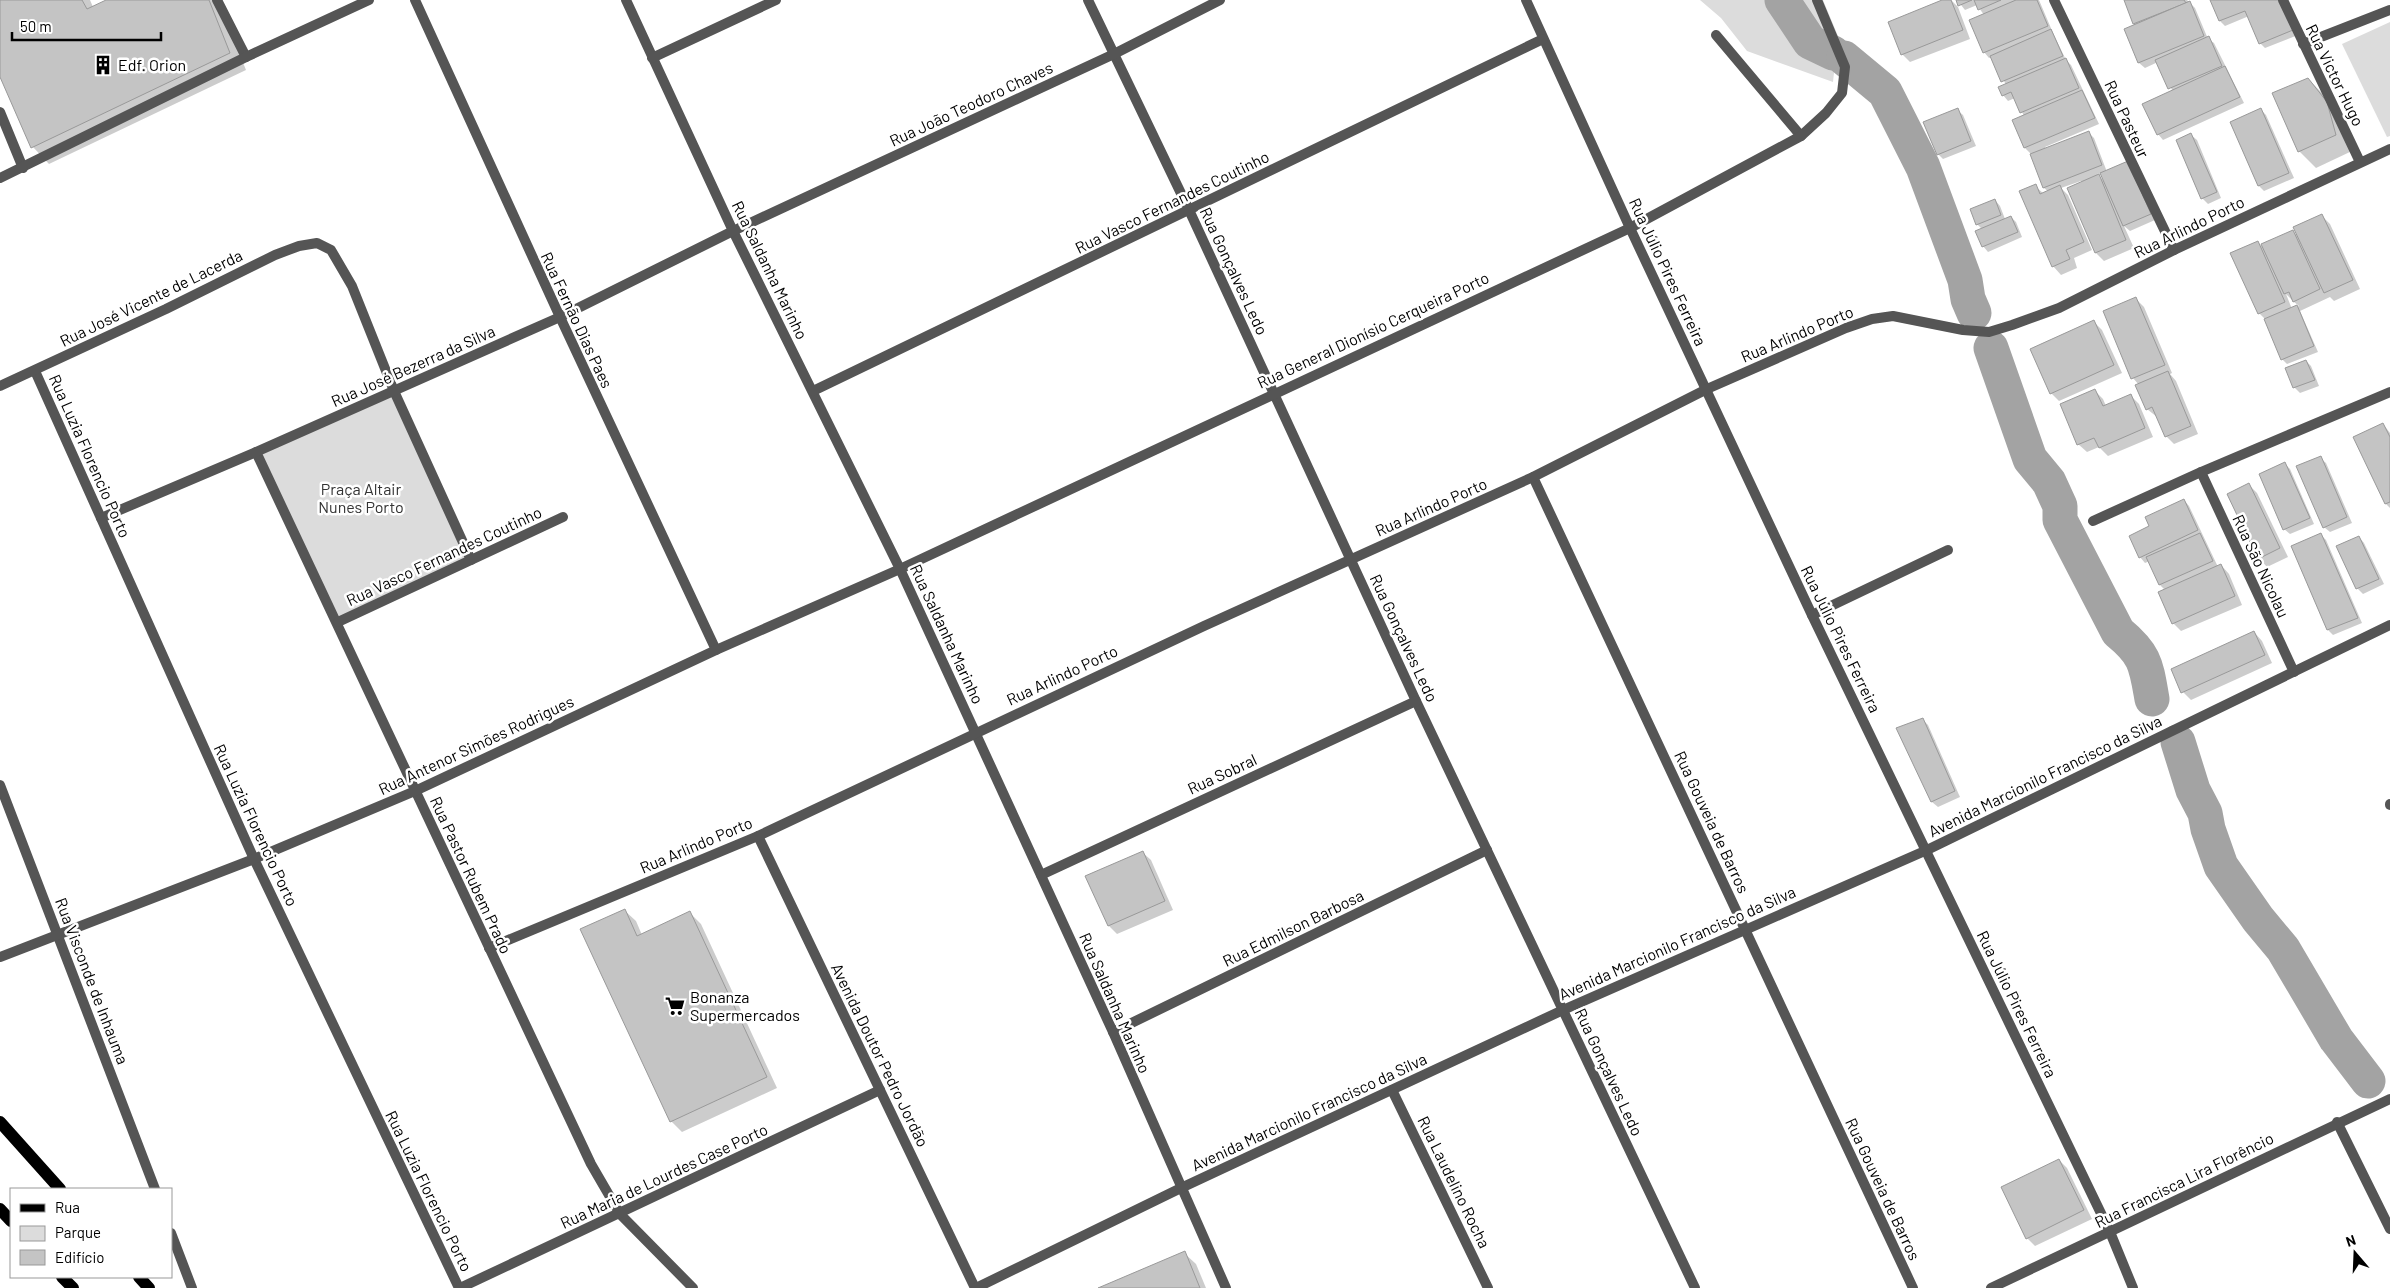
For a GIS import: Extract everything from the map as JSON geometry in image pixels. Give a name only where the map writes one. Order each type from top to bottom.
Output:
[{"type":"main road","points":[[0,1122],[59,1188]]},
{"type":"main road","points":[[0,1209],[10,1220]]},
{"type":"main road","points":[[63,1278],[73,1288]]},
{"type":"main road","points":[[140,1278],[149,1288]]},
{"type":"street","points":[[217,0],[246,57]]},
{"type":"street","points":[[0,178],[246,57],[369,0]]},
{"type":"street","name":"Rua Fernão Dias Paes","points":[[415,0],[560,318],[716,650]]},
{"type":"street","name":"Rua Saldanha Marinho","points":[[626,0],[733,231],[900,569],[976,732],[1113,1032],[1226,1288]]},
{"type":"street","points":[[652,58],[776,0]]},
{"type":"street","name":"Rua Gonçalves Ledo","points":[[1088,0],[1190,210],[1416,701],[1695,1288]]},
{"type":"street","name":"Rua João Teodoro Chaves","points":[[733,231],[1114,54],[1220,0]]},
{"type":"street","name":"Rua Júlio Pires Ferreira","points":[[1526,0],[1630,228],[1812,615],[2110,1232],[2134,1288]]},
{"type":"street","name":"Rua General Dionísio Cerqueira Porto","points":[[900,569],[1273,393],[1630,228],[1802,136],[1826,114],[1842,93],[1845,67],[1817,0]]},
{"type":"street","name":"Rua Pasteur","points":[[2054,0],[2174,250]]},
{"type":"street","name":"Rua Victor Hugo","points":[[2283,0],[2360,162]]},
{"type":"street","points":[[2303,44],[2390,10]]},
{"type":"street","points":[[1716,35],[1802,136]]},
{"type":"street","name":"Rua Vasco Fernandes Coutinho","points":[[813,391],[1543,39]]},
{"type":"street","points":[[0,112],[23,168]]},
{"type":"street","name":"Rua Arlindo Porto","points":[[489,948],[758,836],[976,732],[1533,478],[1707,389],[1846,328],[1872,319],[1893,316],[1963,330],[1989,332],[2012,325],[2059,308],[2174,250],[2390,149]]},
{"type":"street","name":"Rua José Bezerra da Silva","points":[[101,518],[560,318],[733,231]]},
{"type":"street","name":"Rua José Vicente de Lacerda","points":[[0,386],[35,371],[275,255],[299,246],[318,243],[330,250],[341,264],[356,294],[394,391]]},
{"type":"street","name":"Rua Luzia Florencio Porto","points":[[35,371],[254,859],[460,1288]]},
{"type":"street","points":[[394,391],[472,560]]},
{"type":"street","points":[[2094,521],[2201,472],[2390,392]]},
{"type":"street","name":"Rua Pastor Rubem Prado","points":[[256,452],[338,622],[415,791],[591,1164],[620,1214],[693,1288]]},
{"type":"street","name":"Rua São Nicolau","points":[[2201,472],[2294,672]]},
{"type":"street","name":"Rua Gouveia de Barros","points":[[1533,478],[1913,1288]]},
{"type":"street","name":"Rua Vasco Fernandes Coutinho","points":[[338,622],[563,517]]},
{"type":"street","points":[[1812,615],[1948,550]]},
{"type":"street","name":"Rua Antenor Simões Rodrigues","points":[[0,957],[254,859],[415,791],[716,650],[900,569]]},
{"type":"street","name":"Avenida Marcionilo Francisco da Silva","points":[[976,1288],[1181,1188],[1563,1010],[1745,928],[1927,850],[2390,625]]},
{"type":"street","name":"Rua Sobral","points":[[1041,875],[1416,701]]},
{"type":"street","name":"Rua Visconde de Inhauma","points":[[1,790],[59,934],[155,1188]]},
{"type":"street","name":"Avenida Doutor Pedro Jordão","points":[[758,836],[976,1288]]},
{"type":"street","name":"Rua Edmilson Barbosa","points":[[1113,1032],[1486,850]]},
{"type":"street","name":"Rua Maria de Lourdes Case Porto","points":[[460,1288],[880,1090]]},
{"type":"street","name":"Rua Laudelino Rocha","points":[[1392,1090],[1488,1288]]},
{"type":"street","name":"Rua Francisca Lira Florêncio","points":[[1991,1288],[2337,1122],[2390,1099]]},
{"type":"street","points":[[2337,1122],[2390,1229]]},
{"type":"street","points":[[172,1236],[192,1288]]},
{"type":"green space","points":[[1700,0],[1823,0],[1838,36],[1833,82],[1747,51],[1721,18]]},
{"type":"green space","points":[[2390,22],[2390,136],[2387,137],[2342,44]]},
{"type":"green space","name":"Praça Altair Nunes Porto","points":[[394,391],[471,560],[338,622],[256,452]]},
{"type":"building","name":"Edf. Orion","points":[[0,0],[82,0],[87,9],[106,0],[209,0],[230,53],[31,148],[0,77]]},
{"type":"building","points":[[1942,0],[1951,0],[1963,30],[1901,55],[1888,22]]},
{"type":"building","points":[[1956,0],[1972,0],[1958,6]]},
{"type":"building","points":[[1974,0],[2001,0],[1978,10]]},
{"type":"building","points":[[2016,0],[2037,0],[2048,26],[1983,53],[1969,20]]},
{"type":"building","points":[[2124,0],[2184,0],[2186,3],[2133,24]]},
{"type":"building","points":[[2210,0],[2281,0],[2293,30],[2259,44],[2245,11],[2219,21]]},
{"type":"building","points":[[2190,1],[2204,36],[2138,63],[2124,29]]},
{"type":"building","points":[[2051,29],[2063,56],[2001,82],[1990,56]]},
{"type":"building","points":[[2209,36],[2222,66],[2168,89],[2155,60]]},
{"type":"building","points":[[2066,58],[2079,88],[2020,113],[2011,92],[2002,96],[1998,87]]},
{"type":"building","points":[[2225,66],[2240,97],[2157,135],[2142,104]]},
{"type":"building","points":[[2308,78],[2327,102],[2336,135],[2298,152],[2272,93]]},
{"type":"building","points":[[2082,90],[2095,118],[2024,148],[2012,120]]},
{"type":"building","points":[[1958,108],[1971,141],[1937,155],[1923,122]]},
{"type":"building","points":[[2261,108],[2289,173],[2258,186],[2230,122]]},
{"type":"building","points":[[2089,131],[2102,165],[2043,188],[2030,154]]},
{"type":"building","points":[[2191,133],[2217,192],[2201,199],[2176,140]]},
{"type":"building","points":[[2128,161],[2151,214],[2123,226],[2100,173]]},
{"type":"building","points":[[2099,174],[2126,240],[2095,253],[2067,188]]},
{"type":"building","points":[[2036,184],[2040,194],[2060,185],[2084,242],[2066,250],[2070,259],[2052,267],[2019,191]]},
{"type":"building","points":[[1995,199],[2001,215],[1976,225],[1970,209]]},
{"type":"building","points":[[2322,214],[2353,280],[2324,293],[2293,227]]},
{"type":"building","points":[[2011,216],[2018,232],[1982,247],[1975,231]]},
{"type":"building","points":[[2293,230],[2320,289],[2293,302],[2289,292],[2284,294],[2261,244]]},
{"type":"building","points":[[2258,241],[2285,302],[2258,314],[2230,253]]},
{"type":"building","points":[[2136,297],[2165,365],[2131,379],[2103,311]]},
{"type":"building","points":[[2297,305],[2314,346],[2281,360],[2264,319]]},
{"type":"building","points":[[2094,320],[2114,365],[2050,394],[2030,349]]},
{"type":"building","points":[[2306,360],[2315,380],[2293,388],[2285,368]]},
{"type":"building","points":[[2168,371],[2191,426],[2165,437],[2152,407],[2146,410],[2135,385]]},
{"type":"building","points":[[2095,389],[2103,406],[2131,394],[2145,428],[2099,448],[2094,438],[2077,445],[2060,404]]},
{"type":"building","points":[[2383,423],[2390,437],[2390,502],[2385,504],[2353,437]]},
{"type":"building","points":[[2321,456],[2347,517],[2323,528],[2296,466]]},
{"type":"building","points":[[2285,462],[2310,518],[2283,530],[2259,474]]},
{"type":"building","points":[[2249,483],[2280,548],[2258,559],[2227,494]]},
{"type":"building","points":[[2184,499],[2198,530],[2139,558],[2129,536],[2149,526],[2145,517]]},
{"type":"building","points":[[2200,533],[2213,561],[2159,585],[2146,557]]},
{"type":"building","points":[[2321,533],[2358,618],[2327,630],[2291,546]]},
{"type":"building","points":[[2359,536],[2379,579],[2356,589],[2336,546]]},
{"type":"building","points":[[2221,564],[2235,596],[2172,624],[2158,592]]},
{"type":"building","points":[[2254,631],[2265,655],[2181,693],[2171,669]]},
{"type":"building","points":[[1923,718],[1955,791],[1931,802],[1896,728]]},
{"type":"building","points":[[1143,851],[1165,901],[1108,926],[1085,876]]},
{"type":"building","name":"Bonanza Supermercados","points":[[625,909],[637,936],[690,911],[767,1077],[670,1122],[580,929]]},
{"type":"building","points":[[2059,1159],[2084,1210],[2026,1239],[2001,1187]]},
{"type":"building","points":[[1185,1251],[1200,1288],[1098,1288]]},
{"type":"waterway","points":[[1782,0],[1810,42],[1833,53]]},
{"type":"waterway","points":[[1844,58],[1885,92],[1923,167],[1965,280],[1968,299],[1974,313]]},
{"type":"waterway","points":[[1991,348],[2030,459],[2049,482],[2060,506],[2060,520],[2118,632],[2134,647],[2143,661],[2152,699]]},
{"type":"waterway","points":[[2178,742],[2193,790],[2205,813],[2208,829],[2221,866],[2258,919],[2283,949],[2336,1039],[2368,1081]]},
{"type":"place","name":"Edf. Orion","points":[[103,65]]},
{"type":"place","name":"Bonanza Supermercados","points":[[675,1006]]}]
